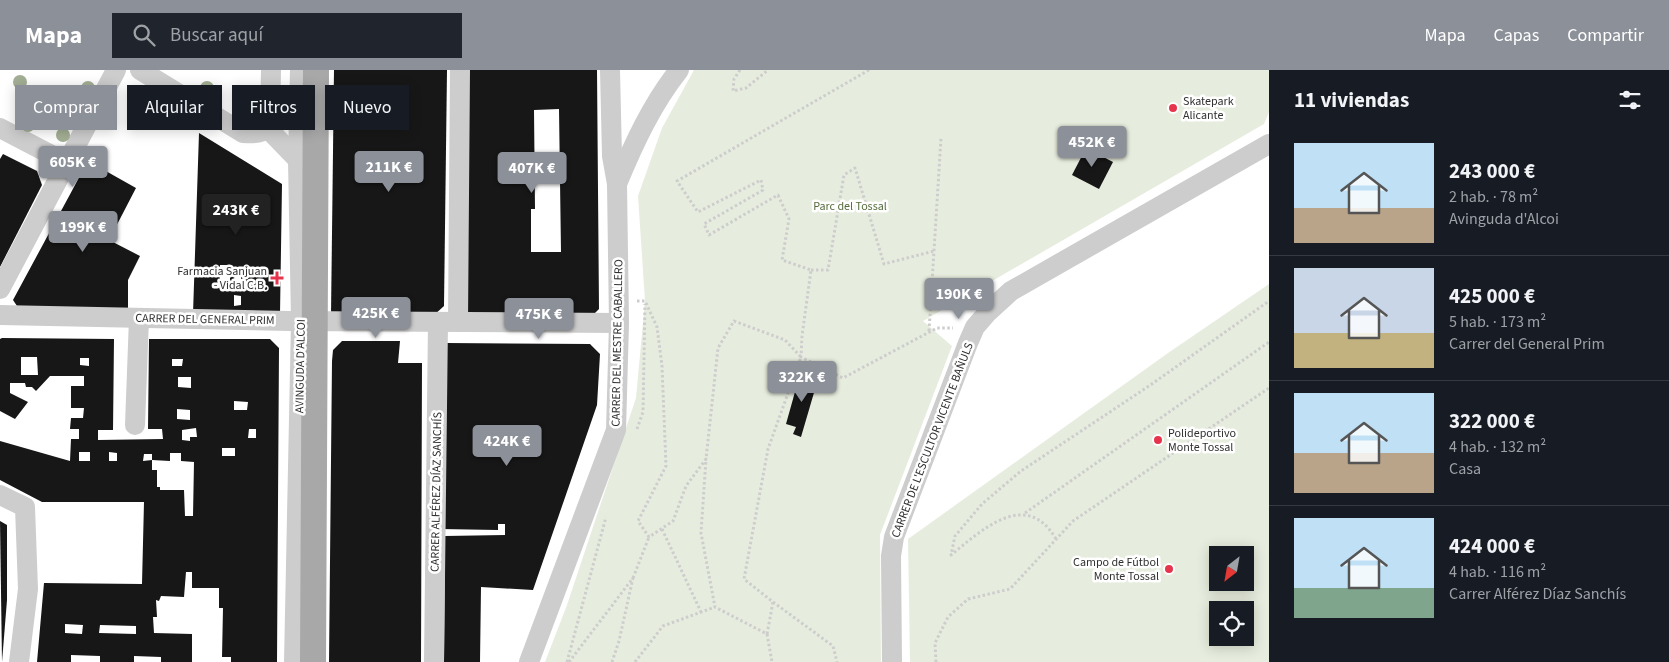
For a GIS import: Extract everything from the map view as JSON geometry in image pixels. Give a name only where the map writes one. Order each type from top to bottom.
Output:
[{"type":"main road","name":"AVINGUDA D'ALCOI","points":[[314,662],[307,321],[307,168],[316,70]]},
{"type":"street","points":[[0,289],[116,70]]},
{"type":"street","points":[[140,70],[232,126]]},
{"type":"street","points":[[271,70],[271,85]]},
{"type":"street","name":"AVINGUDA D'ALCOI","points":[[300,70],[307,168]]},
{"type":"street","name":"CARRER ALFÉREZ DÍAZ SANCHÍS","points":[[434,662],[460,70]]},
{"type":"street","name":"CARRER DEL MESTRE CABALLERO","points":[[529,662],[616,430],[619,323],[618,184],[612,156],[610,70]]},
{"type":"street","points":[[618,184],[645,123],[663,90],[679,70]]},
{"type":"street","points":[[0,128],[66,163]]},
{"type":"street","points":[[238,130],[243,133],[255,134],[266,130]]},
{"type":"street","points":[[272,130],[274,135],[307,168]]},
{"type":"street","name":"CARRER DE L'ESCULTOR VICENTE BAÑULS","points":[[892,662],[891,556],[894,537],[975,327],[1011,291],[1269,144]]},
{"type":"street","name":"CARRER DEL GENERAL PRIM","points":[[0,315],[307,321],[619,323]]},
{"type":"street","points":[[135,425],[139,318]]},
{"type":"street","name":"AVINGUDA D'ALCOI","points":[[294,662],[307,321]]},
{"type":"street","points":[[4,497],[25,507],[28,589],[19,662]]},
{"type":"path","points":[[740,70],[734,79],[733,91],[746,88],[768,70]]},
{"type":"path","points":[[868,70],[677,181],[698,212],[761,180],[763,190],[704,224],[709,235],[778,195],[789,220],[782,260],[811,270],[828,270],[844,175],[855,168],[884,264],[934,251]]},
{"type":"path","points":[[929,332],[941,138]]},
{"type":"path","points":[[811,270],[801,357],[768,449],[744,579],[833,646],[837,662]]},
{"type":"path","points":[[619,301],[645,301],[657,327],[661,358],[666,466],[638,521],[649,537]]},
{"type":"path","points":[[1269,301],[1149,386],[1021,471],[982,504],[955,536],[951,555],[992,522],[1025,514],[1269,342]]},
{"type":"path","points":[[715,607],[701,532],[706,459],[718,348],[734,321],[785,340],[801,357],[843,378],[937,328],[975,327]]},
{"type":"path","points":[[936,662],[935,643],[948,617],[968,599],[1010,590],[1074,521],[1269,388]]},
{"type":"path","points":[[612,662],[619,641],[633,578],[649,537],[674,521],[686,486],[706,459]]},
{"type":"path","points":[[1025,514],[1047,525],[1056,539]]},
{"type":"path","points":[[662,528],[701,612]]},
{"type":"path","points":[[569,662],[633,578]]},
{"type":"path","points":[[772,662],[767,634],[773,602]]},
{"type":"path","points":[[635,662],[663,626],[715,607],[767,634]]},
{"type":"green space","name":"Parc del Tossal","points":[[694,70],[1269,70],[1269,112],[1264,124],[923,321],[952,346],[880,535],[881,662],[545,662],[567,605],[636,398],[645,301],[638,196],[662,128]]},
{"type":"green space","name":"Polideportivo Monte Tossal","points":[[1269,284],[1269,662],[910,662],[908,539],[1168,353]]},
{"type":"building","points":[[334,70],[447,70],[444,306],[433,316],[331,315],[333,130],[409,130],[409,85],[334,85]]},
{"type":"building","points":[[469,70],[597,70],[599,309],[591,317],[465,316]],"holes":[[[559,109],[561,252],[531,252],[531,209],[535,209],[534,110]]]},
{"type":"building","points":[[199,133],[282,184],[280,314],[193,314]],"holes":[[[212,206],[212,209],[230,207],[228,218],[206,217],[208,207]],[[220,265],[230,265],[230,281],[220,281]],[[235,270],[241,270],[241,281],[234,281]],[[234,295],[241,296],[241,305],[234,306]]]},
{"type":"building","points":[[1086,148],[1113,162],[1099,189],[1072,175]]},
{"type":"building","points":[[3,154],[37,171],[42,185],[0,267],[0,159]]},
{"type":"building","points":[[88,161],[136,188],[109,240],[140,256],[128,280],[128,313],[21,312],[13,300]]},
{"type":"building","points":[[0,339],[114,339],[113,430],[98,430],[98,440],[163,439],[162,429],[148,429],[149,339],[270,339],[279,348],[277,662],[231,662],[231,657],[222,657],[223,608],[219,608],[219,588],[192,588],[192,572],[186,572],[184,597],[161,596],[159,601],[156,600],[157,617],[153,617],[154,633],[192,634],[192,662],[161,662],[161,657],[134,656],[134,662],[100,662],[100,656],[71,655],[71,662],[37,662],[44,583],[142,584],[144,502],[42,502],[0,480],[0,441],[70,461],[71,439],[79,439],[79,429],[70,429],[71,418],[83,418],[84,408],[71,408],[71,386],[84,386],[84,376],[50,376],[36,391],[32,387],[26,387],[25,383],[10,383],[10,393],[28,402],[15,419],[0,411]],"holes":[[[21,357],[37,357],[38,375],[21,375]],[[80,358],[89,358],[89,366],[80,365]],[[172,359],[183,359],[182,366],[172,366]],[[178,377],[191,377],[191,388],[178,387]],[[234,401],[248,402],[247,410],[234,410]],[[177,409],[190,410],[190,420],[177,419]],[[196,428],[197,437],[190,437],[190,441],[182,440],[182,430]],[[249,429],[256,429],[256,438],[248,438]],[[222,448],[235,448],[235,456],[222,456]],[[79,452],[90,452],[90,461],[79,461]],[[109,452],[117,453],[117,461],[109,461]],[[170,453],[181,453],[181,461],[194,462],[193,516],[185,516],[184,490],[160,490],[160,487],[157,487],[157,470],[152,470],[152,460],[170,461]],[[144,454],[152,454],[152,460],[143,461]],[[65,624],[83,625],[82,634],[65,633]],[[100,625],[136,626],[136,634],[99,633]]]},
{"type":"building","points":[[342,341],[400,341],[398,363],[422,363],[421,662],[329,662],[332,361],[333,350]]},
{"type":"building","points":[[445,343],[590,344],[600,354],[597,405],[533,590],[481,587],[480,662],[444,662],[445,536],[505,535],[505,524],[498,524],[498,530],[440,529]]},
{"type":"building","points":[[800,374],[818,379],[801,437],[793,434],[796,427],[786,424]]},
{"type":"building","points":[[0,521],[7,525],[7,600],[2,662]]},
{"type":"place","name":"Skatepark Alicante","points":[[1173,108]]},
{"type":"place","name":"Farmacia Sanjuan - Vidal C.B.","points":[[277,278]]},
{"type":"place","name":"Polideportivo Monte Tossal","points":[[1158,440]]},
{"type":"place","name":"Campo de Fútbol Monte Tossal","points":[[1169,569]]}]
